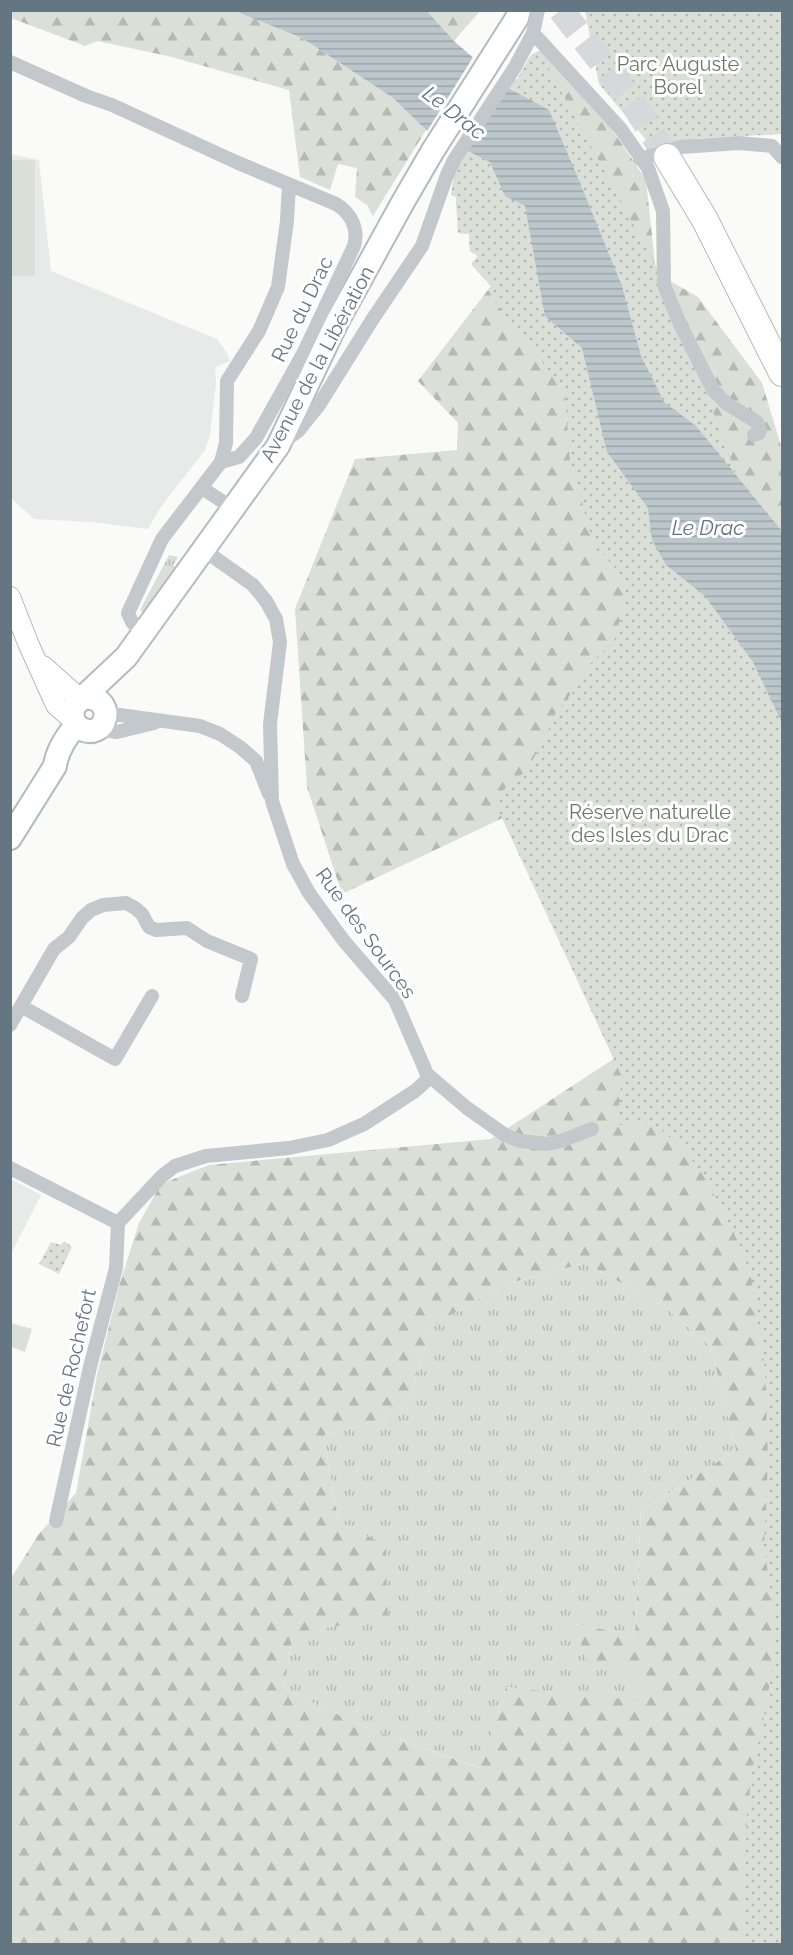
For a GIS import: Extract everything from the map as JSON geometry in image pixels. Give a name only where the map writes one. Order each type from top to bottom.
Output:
[{"type":"highway","points":[[667,157],[705,219],[783,373]]},
{"type":"main road","name":"Avenue de la Libération","points":[[10,838],[55,766],[56,756],[62,744],[89,716],[142,633],[278,446],[337,322],[432,152],[519,10]]},
{"type":"main road","points":[[10,597],[36,660],[89,716]]},
{"type":"street","points":[[278,446],[298,431],[319,405],[422,246],[454,160],[516,67],[533,33],[538,10]]},
{"type":"street","points":[[533,33],[620,128],[648,168],[663,211],[664,285],[679,322],[713,390],[727,404],[757,422],[760,430],[754,435]]},
{"type":"street","name":"Rue du Drac","points":[[10,62],[86,96],[112,105],[289,185],[308,191],[336,204],[352,219],[356,234],[354,246],[303,354],[256,438],[239,457],[221,462]]},
{"type":"street","points":[[640,159],[681,147],[739,143],[772,146],[783,157]]},
{"type":"street","name":"Rue du Drac","points":[[142,633],[132,622],[128,613],[162,539],[221,462],[226,442],[227,381],[259,331],[278,287],[287,221],[289,185]]},
{"type":"street","points":[[202,488],[234,509]]},
{"type":"street","name":"Rue des Sources","points":[[204,550],[253,585],[266,601],[276,619],[280,642],[270,724],[272,801],[293,864],[309,893],[344,941],[394,1000],[427,1074],[467,1108],[505,1135],[520,1141],[547,1144],[592,1129]]},
{"type":"street","points":[[89,716],[117,732],[159,722],[200,726],[220,734],[256,761],[272,801]]},
{"type":"street","points":[[10,1025],[54,949],[69,937],[82,918],[91,910],[114,903],[126,903],[135,908],[142,915],[148,927],[156,930],[187,928],[207,940],[251,959],[242,996]]},
{"type":"street","points":[[21,1006],[115,1059],[152,996]]},
{"type":"street","points":[[10,1168],[118,1223],[162,1176],[175,1166],[206,1156],[289,1148],[328,1140],[364,1124],[415,1091],[426,1081],[427,1074]]},
{"type":"street","name":"Rue de Rochefort","points":[[56,1521],[90,1366],[116,1268],[118,1223]]},
{"type":"shaded area","points":[[10,154],[39,160],[51,271],[217,339],[230,361],[215,367],[216,383],[210,435],[205,450],[160,508],[148,529],[91,522],[34,519],[11,498]]},
{"type":"shaded area","points":[[11,1179],[41,1195],[11,1254]]},
{"type":"green space","points":[[10,11],[235,11],[302,38],[393,98],[426,130],[373,216],[367,205],[355,197],[357,168],[338,164],[330,190],[300,177],[289,90],[168,56],[97,41],[85,46],[11,18]]},
{"type":"green space","points":[[427,11],[480,11],[454,41]]},
{"type":"green space","name":"Parc Auguste Borel","points":[[585,11],[782,11],[782,134],[700,138],[653,148],[599,84]]},
{"type":"green space","points":[[541,50],[591,98],[646,180],[656,273],[698,297],[762,383],[782,449],[782,531],[696,426],[514,79],[517,80],[532,54]]},
{"type":"green space","name":"Réserve naturelle des Isles du Drac","points":[[541,50],[670,292],[782,601],[782,1944],[743,1944],[747,1812],[753,1766],[774,1658],[774,1614],[764,1546],[768,1461],[765,1371],[751,1275],[734,1233],[703,1174],[683,1149],[654,1126],[634,1122],[617,1126],[622,1077],[495,803],[508,784],[525,772],[543,743],[556,712],[582,681],[589,665],[614,641],[626,590],[624,579],[592,541],[573,467],[570,463],[565,391],[495,302],[491,286],[471,264],[478,256],[470,251],[469,234],[458,233],[456,197],[451,195],[455,169],[514,79],[517,80],[529,59]]},
{"type":"green space","points":[[11,160],[35,160],[35,276],[11,276]]},
{"type":"green space","points":[[455,169],[582,347],[782,1149],[782,1944],[11,1944],[10,1580],[38,1535],[76,1493],[97,1375],[119,1286],[139,1223],[161,1184],[209,1165],[491,1139],[615,1058],[507,816],[342,894],[307,787],[295,609],[355,459],[457,450],[458,423],[418,381],[491,286],[471,264],[478,256],[470,251],[469,234],[458,233],[456,197],[451,195]],"holes":[[[585,1263],[665,1307],[711,1347],[736,1450],[641,1511],[635,1635],[574,1624],[588,1663],[630,1668],[645,1701],[506,1687],[480,1768],[364,1727],[284,1689],[293,1633],[388,1618],[385,1545],[338,1521],[324,1435],[381,1420],[410,1398],[431,1326],[506,1284]]]},
{"type":"green space","points":[[169,555],[178,557],[173,565],[178,569],[144,613],[140,610]]},
{"type":"green space","points":[[64,1241],[72,1247],[59,1274],[39,1264],[51,1242],[61,1245]]},
{"type":"green space","points":[[585,1263],[665,1307],[711,1347],[736,1450],[641,1511],[635,1635],[575,1624],[630,1668],[646,1702],[506,1687],[481,1768],[364,1727],[284,1689],[293,1633],[338,1521],[324,1435],[381,1420],[410,1398],[431,1326],[506,1284]]},
{"type":"green space","points":[[11,1323],[32,1329],[25,1352],[11,1347]]},
{"type":"water","name":"Le Drac","points":[[235,11],[427,11],[454,41],[508,88],[549,110],[622,286],[641,356],[664,402],[696,426],[782,531],[782,723],[753,662],[705,596],[666,565],[652,540],[648,508],[607,452],[582,348],[545,316],[525,206],[505,196],[490,162],[426,130],[393,98],[302,38]]},
{"type":"pier","points":[[475,54],[510,85],[466,153],[426,133]]},
{"type":"tunnel","points":[[561,10],[631,100],[667,157]]}]
